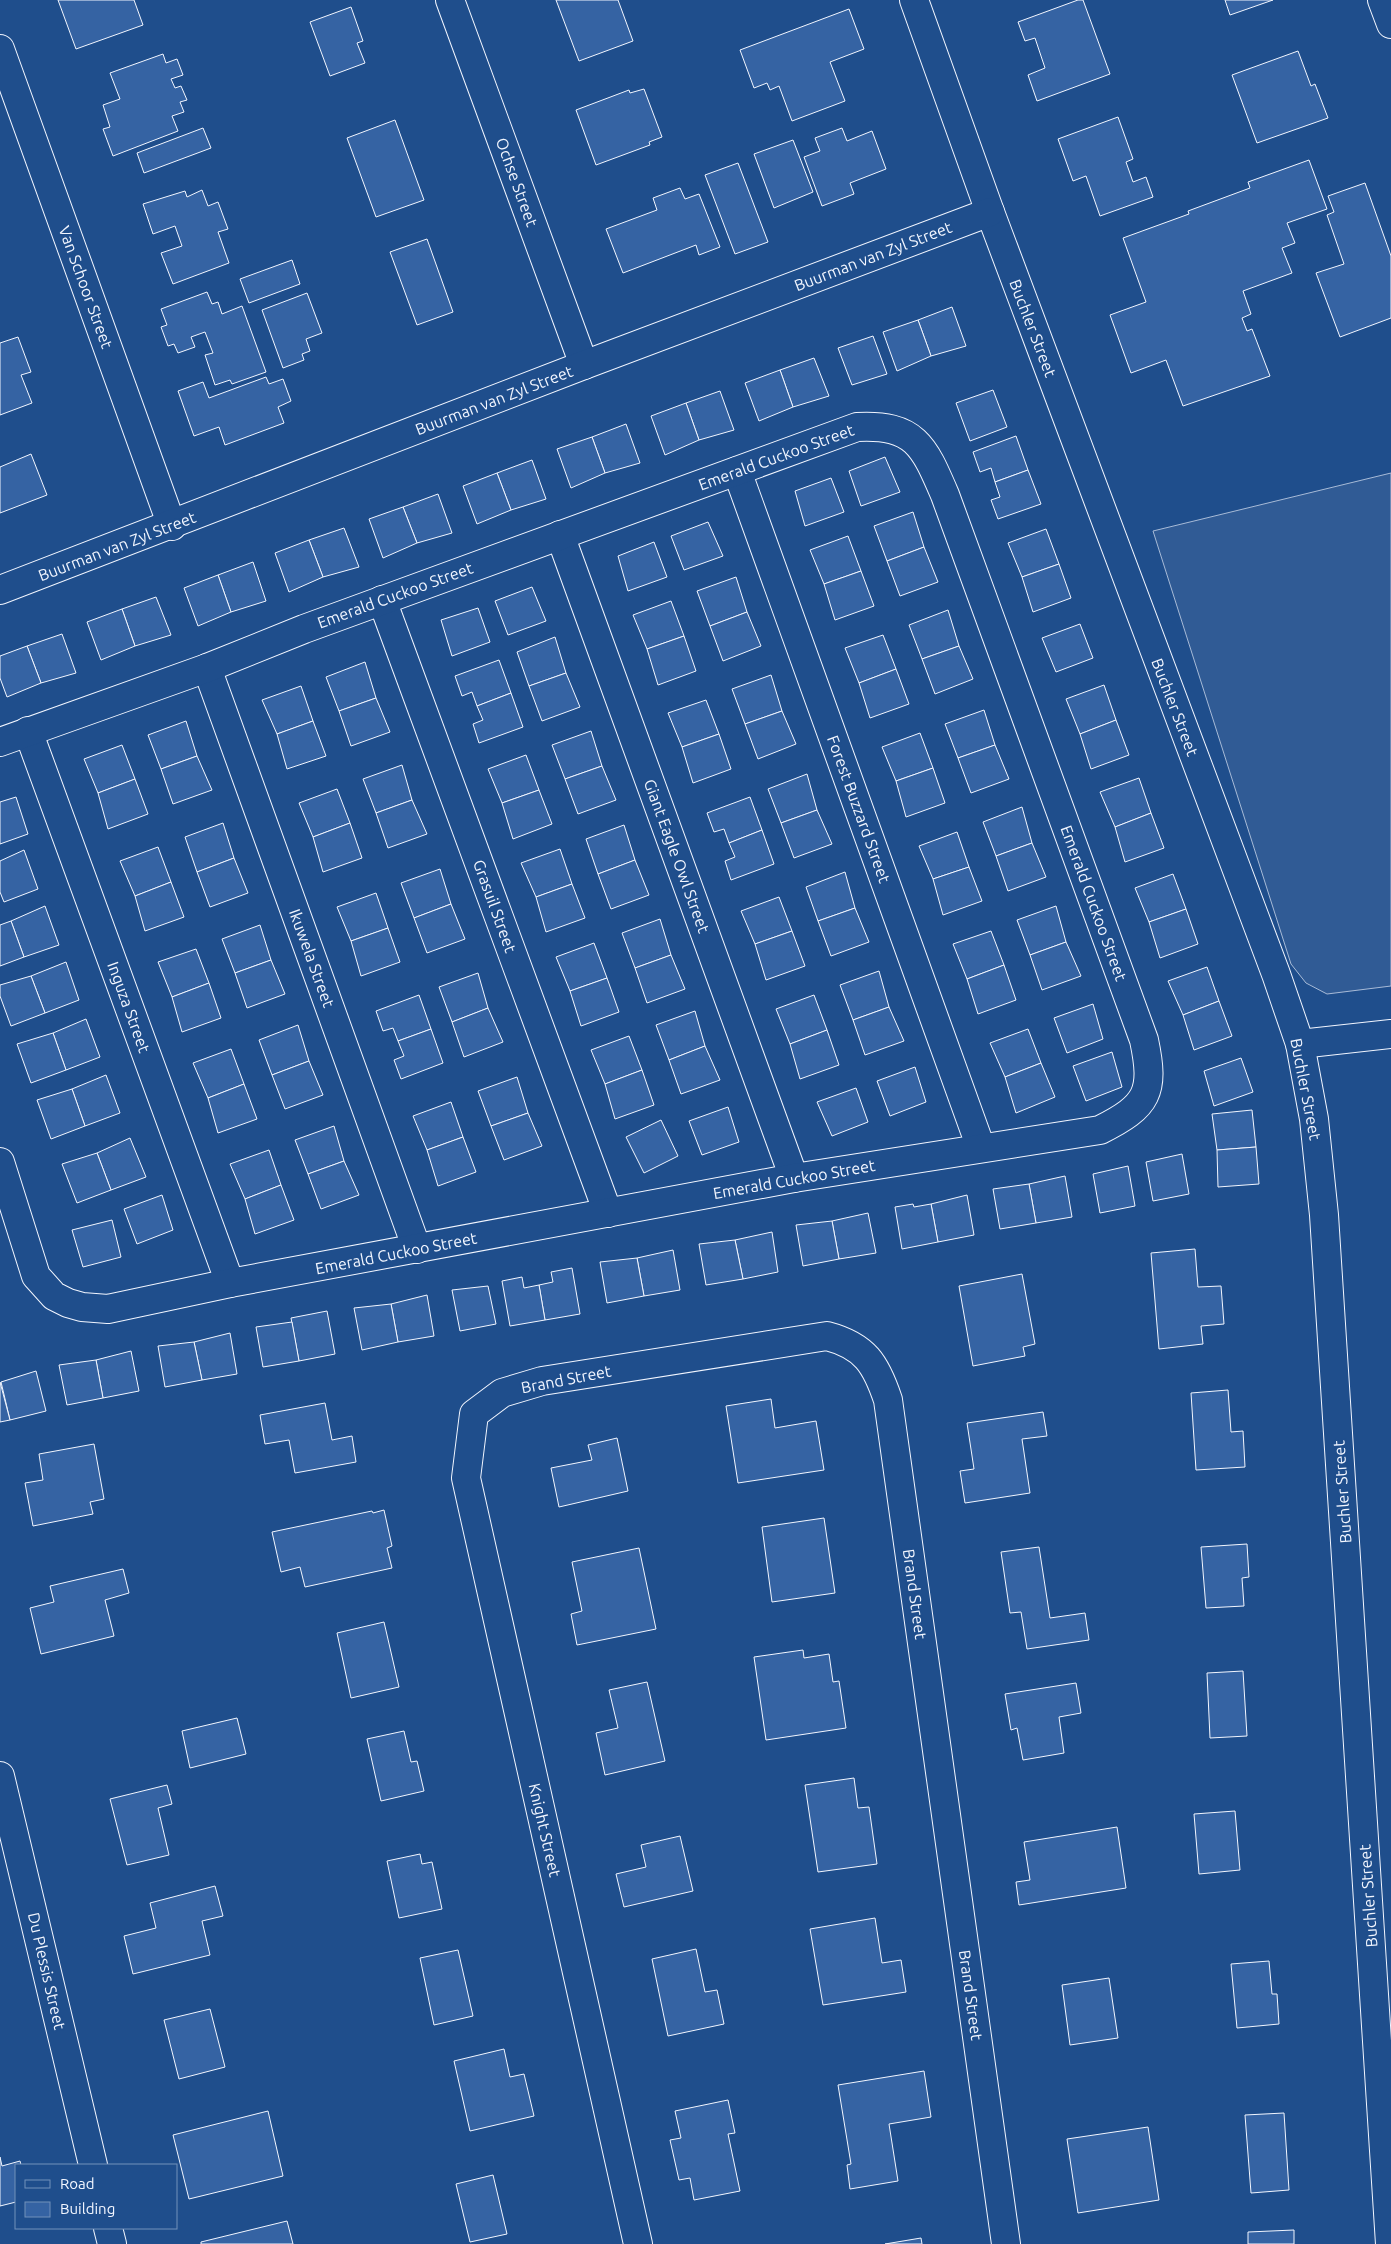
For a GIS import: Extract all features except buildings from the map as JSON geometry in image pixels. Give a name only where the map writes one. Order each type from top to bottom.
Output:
[{"type":"street","name":"Ochse Street","points":[[450,0],[584,365]]},
{"type":"street","name":"Buchler Street","points":[[914,0],[990,212],[1276,974],[1300,1044],[1314,1119],[1324,1215],[1390,2244]]},
{"type":"street","points":[[1382,0],[1391,24]]},
{"type":"street","name":"Van Schoor Street","points":[[0,49],[172,526]]},
{"type":"street","name":"Buurman van Zyl Street","points":[[0,590],[172,526],[584,365],[990,212]]},
{"type":"street","name":"Emerald Cuckoo Street","points":[[0,742],[207,668],[382,600],[857,427],[879,426],[900,430],[915,441],[925,454],[945,495],[1144,1040],[1150,1068],[1148,1089],[1138,1107],[1118,1121],[1100,1130],[794,1178],[230,1284],[108,1309],[82,1307],[54,1296],[36,1276],[0,1162]]},
{"type":"street","name":"Forest Buzzard Street","points":[[737,471],[981,1148]]},
{"type":"street","name":"Giant Eagle Owl Street","points":[[560,535],[794,1178]]},
{"type":"street","name":"Grasuil Street","points":[[382,600],[608,1213]]},
{"type":"street","name":"Ikuwela Street","points":[[207,668],[417,1249]]},
{"type":"street","name":"Inguza Street","points":[[28,731],[230,1284]]},
{"type":"street","points":[[1300,1044],[1391,1034]]},
{"type":"street","name":"Brand Street","points":[[474,1414],[502,1393],[542,1381],[827,1336],[846,1341],[854,1346],[867,1356],[880,1374],[888,1400],[1006,2244]]},
{"type":"street","name":"Knight Street","points":[[474,1414],[466,1478],[638,2244]]},
{"type":"street","name":"Du Plessis Street","points":[[0,1776],[93,2164]]},
{"type":"street","points":[[108,2229],[112,2244]]},
{"type":"shaded area","points":[[1391,473],[1391,986],[1327,994],[1306,983],[1291,964],[1153,531]]}]
